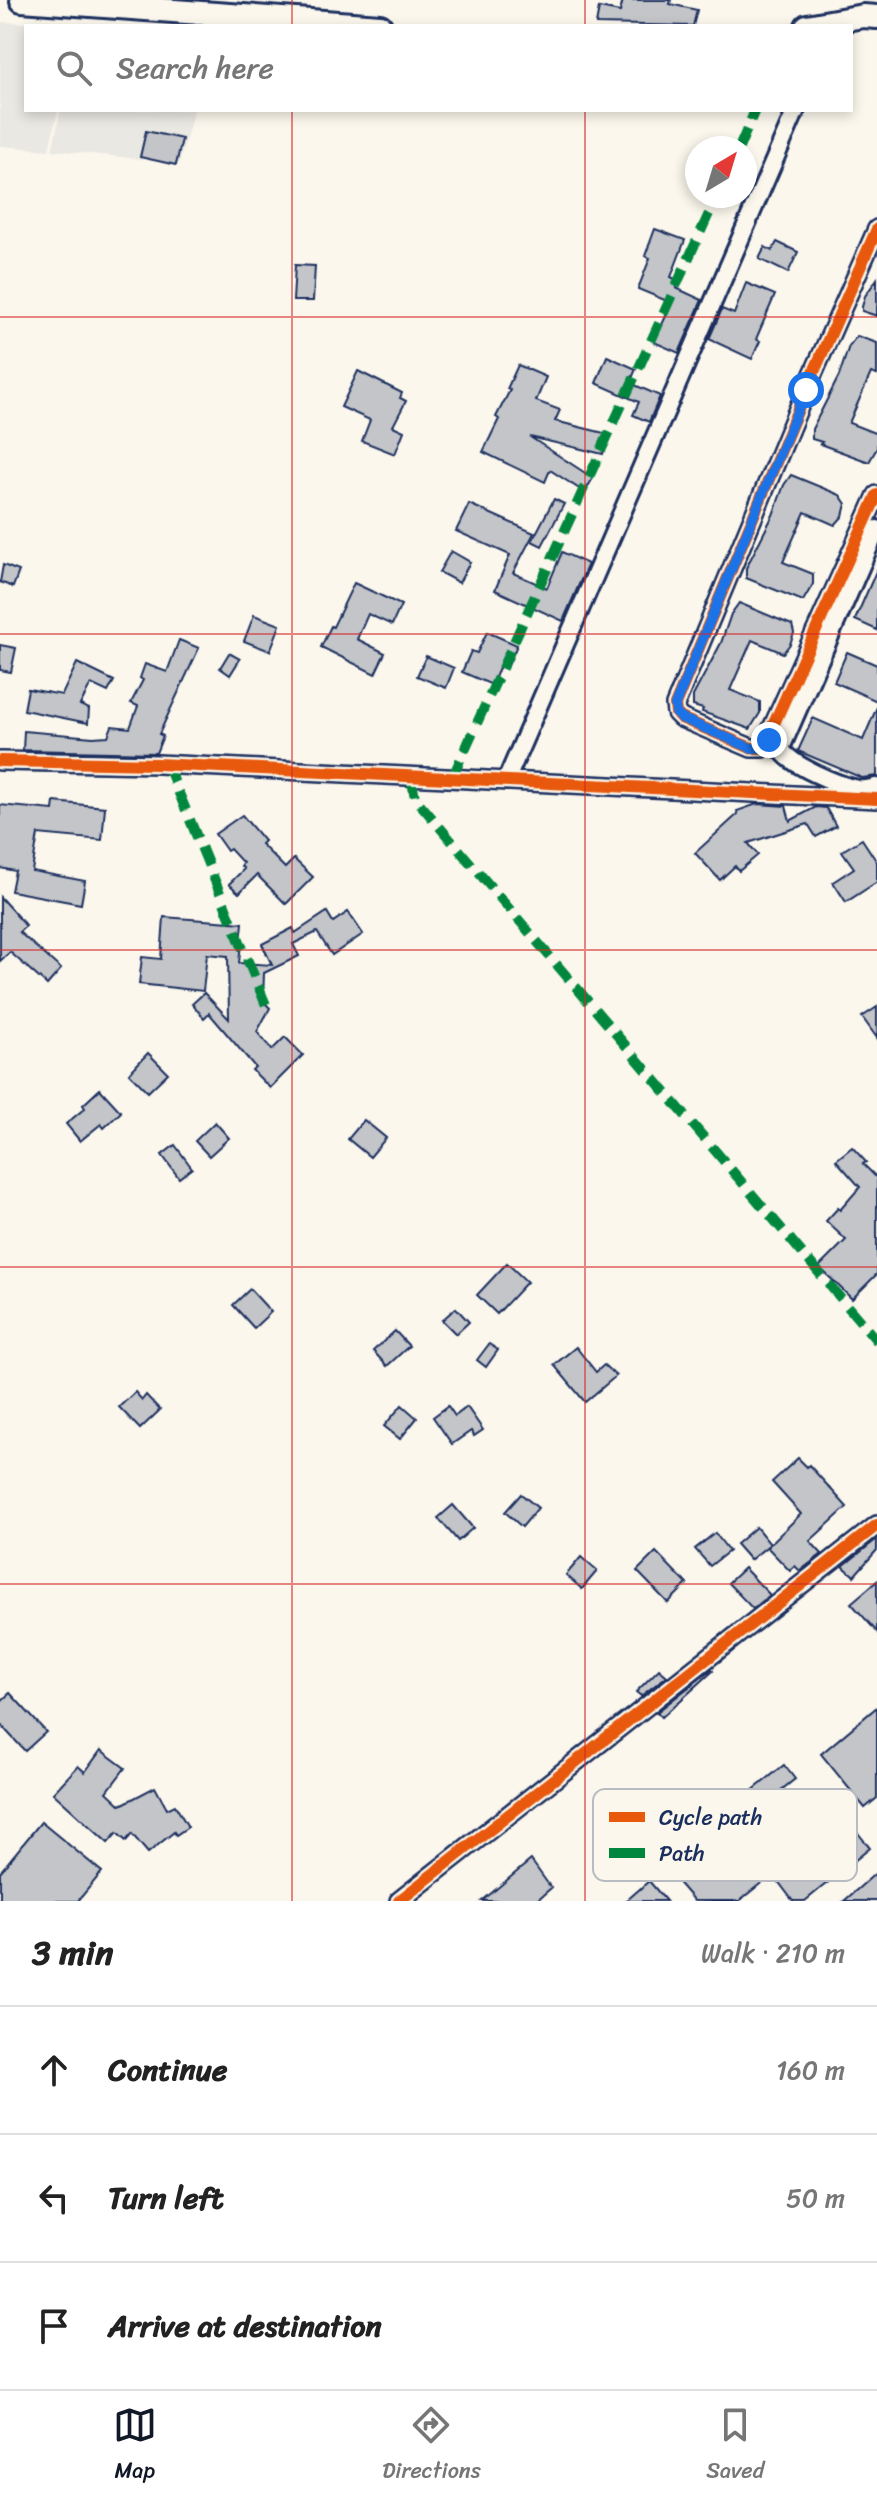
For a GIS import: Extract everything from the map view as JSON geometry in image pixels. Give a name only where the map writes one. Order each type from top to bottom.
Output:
[{"type":"main road","points":[[22,0],[352,24]]},
{"type":"main road","points":[[832,24],[863,16],[877,17]]},
{"type":"street","points":[[506,781],[795,112]]},
{"type":"street","points":[[877,229],[806,390],[675,705],[676,713],[681,718],[751,748],[763,748],[877,495]]},
{"type":"street","points":[[877,529],[781,748],[786,757],[832,780],[859,789],[877,787]]},
{"type":"street","points":[[0,761],[158,764],[877,799]]},
{"type":"street","points":[[399,1901],[877,1525]]},
{"type":"shaded area","points":[[0,22],[51,24],[24,24],[24,112],[58,112],[49,150],[0,146]]},
{"type":"shaded area","points":[[61,112],[193,112],[179,163],[52,150]]},
{"type":"building","points":[[623,0],[671,0],[670,4],[697,10],[694,24],[596,24],[599,8],[620,12]]},
{"type":"building","points":[[146,131],[182,139],[176,165],[140,157]]},
{"type":"building","points":[[655,229],[685,240],[671,277],[679,281],[676,288],[702,300],[679,353],[654,342],[672,303],[638,289],[650,258],[645,256]]},
{"type":"building","points":[[777,242],[798,252],[788,273],[759,259],[765,247],[772,251]]},
{"type":"building","points":[[295,265],[315,266],[313,301],[293,301]]},
{"type":"building","points":[[877,279],[877,316],[862,311],[862,307],[865,296]]},
{"type":"building","points":[[746,283],[775,295],[756,339],[760,341],[752,359],[709,339],[722,309],[734,314]]},
{"type":"building","points":[[857,336],[877,343],[877,375],[871,373],[849,423],[877,434],[877,448],[869,462],[812,439],[812,429],[839,376],[849,346]]},
{"type":"building","points":[[607,356],[636,369],[630,383],[660,396],[649,422],[633,415],[639,402],[596,383]]},
{"type":"building","points":[[518,365],[546,377],[536,401],[560,410],[555,421],[608,434],[603,454],[530,437],[593,478],[586,490],[581,490],[550,470],[545,482],[483,452],[499,419],[496,417]]},
{"type":"building","points":[[358,371],[402,393],[400,398],[406,401],[393,426],[404,431],[395,454],[362,441],[370,420],[341,407]]},
{"type":"building","points":[[791,475],[840,495],[846,504],[843,516],[835,525],[805,512],[783,562],[813,574],[813,584],[803,601],[746,578],[746,568]]},
{"type":"building","points":[[554,499],[564,504],[542,546],[532,541]]},
{"type":"building","points":[[469,504],[534,533],[513,573],[547,588],[562,552],[588,564],[563,621],[495,590],[510,555],[456,531]]},
{"type":"building","points":[[451,551],[470,562],[459,583],[439,572]]},
{"type":"building","points":[[3,565],[19,571],[13,587],[0,582]]},
{"type":"building","points":[[877,569],[877,630],[855,620]]},
{"type":"building","points":[[354,583],[401,605],[392,625],[368,614],[357,639],[385,653],[375,674],[321,647]]},
{"type":"building","points":[[739,603],[792,625],[794,633],[783,653],[752,640],[730,690],[760,702],[760,713],[750,729],[693,706],[693,696]]},
{"type":"building","points":[[254,615],[280,625],[270,651],[244,641]]},
{"type":"building","points":[[487,632],[517,645],[508,666],[501,663],[492,685],[462,672],[471,651],[477,653]]},
{"type":"building","points":[[179,640],[199,648],[159,734],[163,736],[156,753],[23,750],[24,731],[93,737],[108,736],[112,726],[130,728],[138,706],[131,703],[143,680],[140,678],[145,664],[167,672]]},
{"type":"building","points":[[0,645],[16,648],[11,672],[0,670]]},
{"type":"building","points":[[847,652],[877,665],[877,701],[834,682]]},
{"type":"building","points":[[229,653],[240,659],[230,675],[220,668]]},
{"type":"building","points":[[426,656],[454,668],[446,688],[417,676]]},
{"type":"building","points":[[77,663],[114,681],[108,692],[91,684],[80,705],[89,709],[88,723],[24,710],[28,689],[62,695]]},
{"type":"building","points":[[877,707],[877,776],[862,778],[798,751],[813,718],[863,740]]},
{"type":"building","points":[[54,802],[105,807],[102,840],[38,834],[32,871],[85,881],[81,904],[11,891],[15,871],[0,868],[0,805],[53,810]]},
{"type":"building","points":[[757,804],[786,806],[790,821],[816,807],[826,808],[836,826],[816,837],[808,824],[748,843],[758,855],[739,871],[735,866],[720,880],[695,853],[738,814],[737,811]]},
{"type":"building","points":[[242,815],[264,841],[261,844],[285,868],[294,859],[313,877],[286,904],[257,875],[239,893],[229,884],[244,869],[241,866],[243,863],[230,849],[227,851],[215,834]]},
{"type":"building","points":[[862,839],[877,862],[877,882],[846,902],[833,882],[854,868],[842,851]]},
{"type":"building","points":[[0,897],[26,926],[19,932],[61,969],[47,985],[10,952],[0,961]]},
{"type":"building","points":[[327,912],[333,922],[348,912],[363,934],[332,955],[317,932],[293,944],[299,956],[264,973],[263,1001],[270,1008],[257,1032],[272,1050],[285,1037],[303,1055],[270,1088],[252,1070],[255,1067],[209,1013],[204,1018],[192,1004],[204,993],[229,1019],[228,956],[207,954],[203,991],[139,984],[142,957],[161,959],[164,917],[243,923],[239,963],[272,965],[262,944],[293,928],[295,933]]},
{"type":"building","points":[[877,1007],[877,1038],[862,1017]]},
{"type":"building","points":[[148,1053],[168,1073],[148,1092],[129,1073]]},
{"type":"building","points":[[100,1089],[121,1112],[104,1128],[101,1124],[80,1141],[66,1124],[85,1108],[83,1105]]},
{"type":"building","points":[[364,1120],[386,1138],[370,1157],[348,1139]]},
{"type":"building","points":[[215,1122],[229,1138],[209,1156],[195,1141]]},
{"type":"building","points":[[175,1145],[192,1168],[179,1178],[162,1155]]},
{"type":"building","points":[[852,1147],[877,1178],[877,1274],[852,1299],[819,1267],[846,1240],[826,1221],[860,1187],[836,1160]]},
{"type":"building","points":[[507,1263],[527,1282],[497,1314],[477,1295]]},
{"type":"building","points":[[250,1289],[271,1312],[254,1328],[233,1305]]},
{"type":"building","points":[[456,1308],[469,1322],[456,1334],[442,1320]]},
{"type":"building","points":[[395,1331],[409,1346],[387,1366],[373,1351]]},
{"type":"building","points":[[489,1344],[498,1350],[486,1367],[477,1360]]},
{"type":"building","points":[[576,1347],[596,1372],[604,1365],[616,1376],[585,1402],[554,1365]]},
{"type":"building","points":[[135,1392],[142,1400],[146,1395],[160,1410],[140,1429],[119,1407]]},
{"type":"building","points":[[402,1405],[417,1418],[400,1439],[384,1426]]},
{"type":"building","points":[[448,1406],[455,1416],[467,1407],[483,1430],[474,1436],[471,1431],[452,1444],[433,1417]]},
{"type":"building","points":[[798,1458],[807,1467],[809,1465],[847,1507],[810,1541],[822,1554],[800,1571],[795,1566],[790,1571],[767,1547],[801,1514],[772,1482]]},
{"type":"building","points":[[521,1494],[538,1508],[522,1527],[505,1512]]},
{"type":"building","points":[[453,1505],[473,1528],[458,1541],[438,1518]]},
{"type":"building","points":[[756,1527],[770,1544],[750,1560],[736,1544]]},
{"type":"building","points":[[715,1533],[729,1551],[710,1566],[695,1549]]},
{"type":"building","points":[[877,1539],[877,1550],[854,1576],[843,1566]]},
{"type":"building","points":[[656,1552],[687,1584],[668,1603],[637,1571]]},
{"type":"building","points":[[581,1557],[597,1571],[582,1589],[566,1575]]},
{"type":"building","points":[[744,1568],[770,1595],[753,1609],[728,1583]]},
{"type":"building","points":[[877,1581],[877,1632],[851,1603]]},
{"type":"building","points":[[659,1669],[667,1676],[641,1696],[636,1692]]},
{"type":"building","points":[[712,1669],[662,1717],[657,1712]]},
{"type":"building","points":[[10,1693],[46,1732],[25,1751],[0,1724],[0,1702]]},
{"type":"building","points":[[877,1707],[877,1798],[865,1808],[857,1798],[857,1789],[850,1789],[821,1754]]},
{"type":"building","points":[[101,1750],[125,1768],[107,1792],[121,1805],[155,1787],[167,1809],[175,1805],[188,1827],[176,1835],[174,1832],[148,1853],[132,1834],[126,1841],[117,1833],[108,1843],[53,1793],[78,1766],[85,1772]]},
{"type":"building","points":[[784,1765],[795,1779],[782,1789],[754,1789]]},
{"type":"building","points":[[41,1822],[102,1872],[78,1901],[0,1901],[0,1872]]},
{"type":"building","points":[[857,1832],[870,1848],[857,1859]]},
{"type":"building","points":[[531,1860],[551,1888],[536,1901],[482,1901]]},
{"type":"building","points":[[877,1872],[877,1901],[844,1901]]},
{"type":"building","points":[[649,1881],[666,1901],[626,1901]]},
{"type":"building","points":[[677,1881],[764,1881],[739,1901],[694,1901]]},
{"type":"building","points":[[778,1881],[830,1881],[805,1901],[793,1901]]},
{"type":"marked path","points":[[744,136],[754,112]]},
{"type":"marked path","points":[[452,778],[712,208]]},
{"type":"marked path","points":[[167,764],[266,1005]]},
{"type":"marked path","points":[[411,776],[415,798],[877,1341]]},
{"type":"cycle path","points":[[877,229],[806,390],[675,705],[676,713],[681,718],[751,748],[763,748],[877,495]]},
{"type":"cycle path","points":[[0,761],[158,764],[877,799]]},
{"type":"cycle path","points":[[399,1901],[877,1525]]},
{"type":"route","points":[[769,740],[763,748],[751,748],[681,718],[674,708],[806,390]]}]
